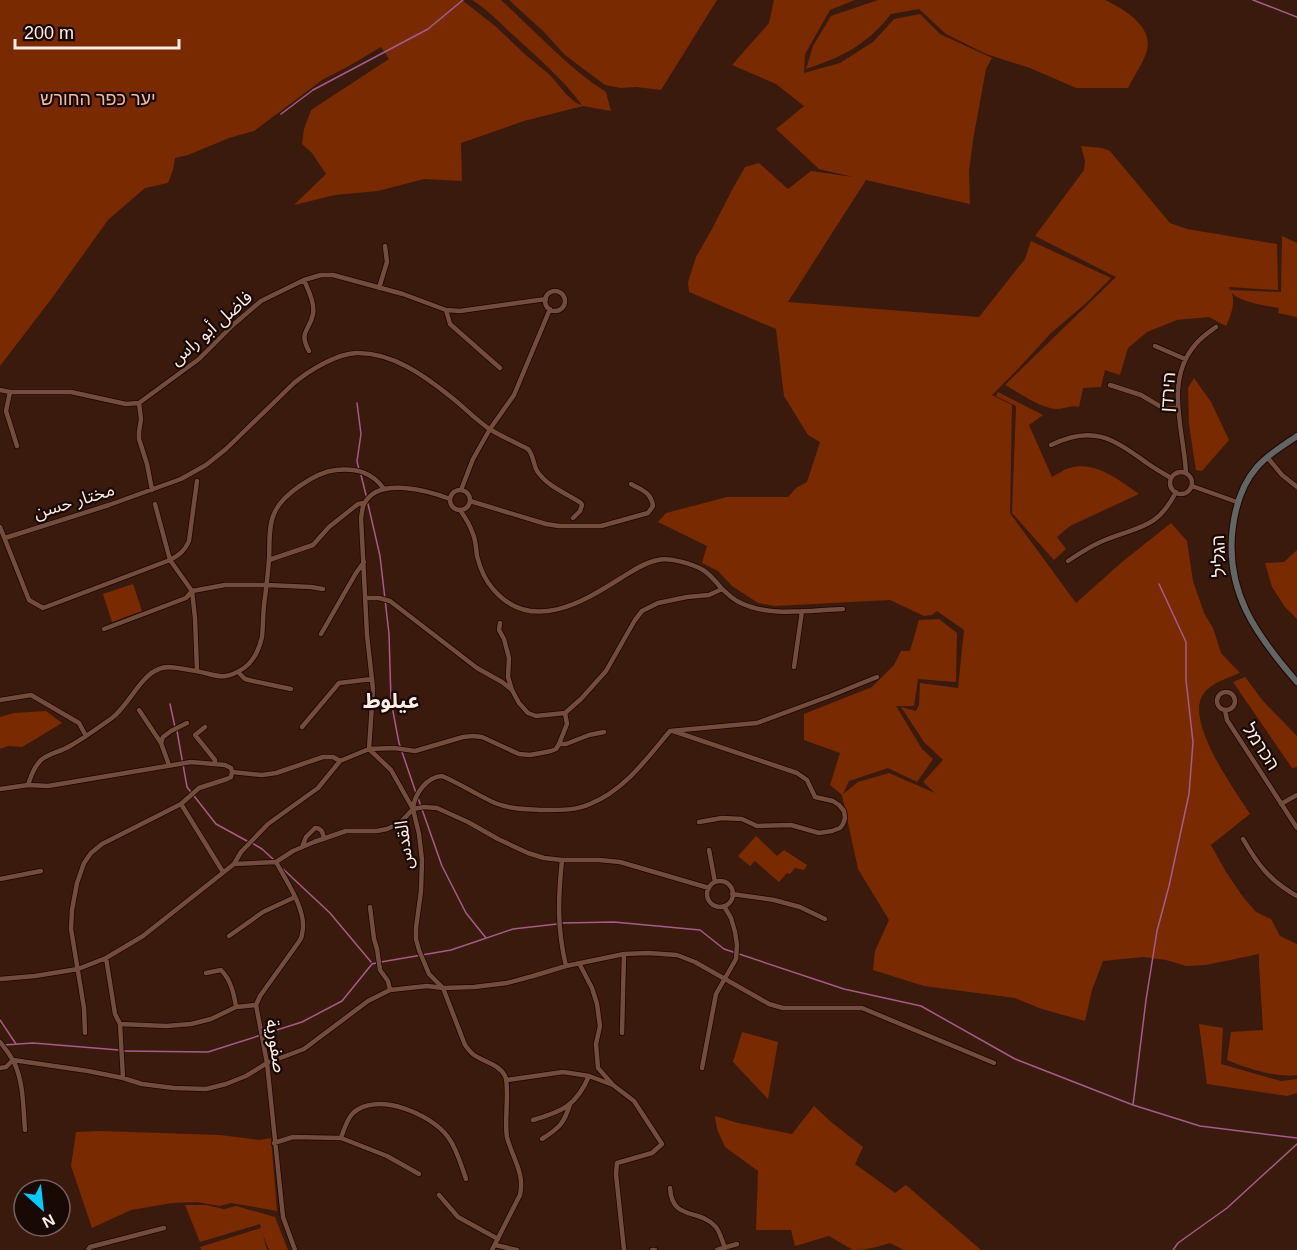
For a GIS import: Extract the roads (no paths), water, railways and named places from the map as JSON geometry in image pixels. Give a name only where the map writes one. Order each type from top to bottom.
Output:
[{"type":"street","points":[[379,288],[387,262],[385,246]]},
{"type":"street","name":"فاضل أبو راس","points":[[139,403],[199,358],[261,301],[304,280],[321,275],[333,275],[403,294],[446,310],[474,310],[546,299]]},
{"type":"street","points":[[304,280],[313,314],[304,336],[304,342],[309,351]]},
{"type":"street","points":[[555,291],[560,292],[564,296],[565,303],[556,311],[546,305],[546,299],[548,294],[555,291]]},
{"type":"street","points":[[461,490],[473,459],[490,429],[514,395],[550,309]]},
{"type":"street","points":[[446,310],[450,324],[500,368]]},
{"type":"street","name":"הירדן","points":[[1186,473],[1178,408],[1179,383],[1185,359],[1196,344],[1216,327]]},
{"type":"street","points":[[1155,345],[1185,359]]},
{"type":"street","name":"مختار حسن","points":[[5,538],[181,479],[206,465],[226,449],[306,373],[336,358],[354,353],[388,358],[424,377],[490,429],[528,449],[536,470],[548,484],[581,503],[580,511],[573,518]]},
{"type":"street","points":[[1110,385],[1141,395],[1163,408],[1178,408]]},
{"type":"street","points":[[0,390],[71,392],[126,404],[139,403],[140,439],[152,490]]},
{"type":"street","points":[[10,392],[3,412],[17,446]]},
{"type":"street","points":[[1051,445],[1081,435],[1102,437],[1121,445],[1172,478]]},
{"type":"street","name":"הגליל","points":[[1297,436],[1267,457],[1250,476],[1237,502],[1231,534],[1231,553],[1239,596],[1250,620],[1297,682]]},
{"type":"street","points":[[1267,457],[1282,475],[1297,487]]},
{"type":"street","points":[[28,785],[34,768],[41,760],[69,747],[114,716],[153,672],[170,667],[219,677],[238,672],[248,665],[260,647],[262,638],[274,513],[289,495],[315,476],[334,470],[354,470],[366,473],[377,479],[384,489]]},
{"type":"street","points":[[1176,473],[1186,473],[1191,477],[1192,486],[1186,493],[1176,492],[1170,481],[1176,473]]},
{"type":"street","points":[[0,527],[29,600],[42,608],[179,555],[186,549],[189,541],[197,481]]},
{"type":"street","points":[[470,501],[546,524],[601,526],[648,513],[653,506],[652,498],[631,484]]},
{"type":"street","points":[[1192,486],[1237,502]]},
{"type":"street","points":[[369,749],[373,689],[367,635],[361,518],[364,503],[384,489],[410,488],[433,492],[450,499],[453,506],[460,510],[469,524],[483,573],[493,590],[507,602],[522,610],[536,613],[576,604],[645,564],[667,559],[702,569],[736,601],[757,609],[778,612],[843,609]]},
{"type":"street","points":[[450,499],[455,491],[461,490],[468,494],[470,501],[467,507],[460,510]]},
{"type":"street","points":[[1068,561],[1104,541],[1152,523],[1165,511],[1176,492]]},
{"type":"street","points":[[269,560],[313,545],[329,527],[358,504],[364,503]]},
{"type":"street","points":[[155,504],[170,560],[192,591],[197,671]]},
{"type":"street","points":[[321,634],[364,562]]},
{"type":"street","points":[[104,629],[186,598],[192,591],[225,585],[311,587],[323,590]]},
{"type":"street","points":[[500,623],[499,630],[509,658],[508,677],[519,703],[528,713],[536,716],[565,713],[606,671],[642,611],[658,603],[687,597],[709,596],[722,590]]},
{"type":"street","points":[[366,598],[390,601],[477,668],[513,690]]},
{"type":"street","points":[[794,667],[802,610]]},
{"type":"street","points":[[238,672],[245,679],[291,689]]},
{"type":"street","points":[[413,809],[414,799],[428,781],[435,776],[442,776],[495,803],[509,807],[573,809],[590,804],[632,776],[670,731],[757,723],[877,677]]},
{"type":"street","points":[[302,727],[339,683],[372,679]]},
{"type":"street","points":[[1226,692],[1233,694],[1236,700],[1234,706],[1226,710],[1218,705],[1217,699],[1220,694],[1226,692]]},
{"type":"street","points":[[0,700],[31,695],[79,723],[86,736]]},
{"type":"street","points":[[139,710],[161,743],[169,765]]},
{"type":"street","name":"הכרמל","points":[[1226,710],[1227,720],[1297,828]]},
{"type":"street","points":[[0,979],[78,969],[106,958],[143,936],[234,864],[241,852],[268,824],[318,788],[340,761],[369,749],[394,748],[415,751],[473,736],[482,737],[519,754],[530,755],[551,751],[559,744],[567,724],[565,713]]},
{"type":"street","points":[[161,743],[163,736],[171,730],[188,723]]},
{"type":"street","points":[[205,727],[195,735],[215,763]]},
{"type":"street","points":[[670,731],[797,774],[807,780],[815,797],[833,801],[839,805],[844,811],[845,818],[840,828],[826,833],[791,825],[757,826],[742,819],[722,818],[699,822]]},
{"type":"street","points":[[559,744],[566,744],[604,732]]},
{"type":"street","name":"القدس","points":[[369,749],[391,770],[413,809],[422,860],[416,939],[429,974],[443,988],[469,1051],[502,1071],[507,1080]]},
{"type":"street","points":[[232,772],[262,775],[276,773],[323,757],[333,757],[340,761]]},
{"type":"street","points":[[0,789],[28,785],[48,786],[191,762],[215,763],[231,768],[231,777],[199,788],[181,804],[102,844],[84,863],[77,883],[71,928],[84,1008],[85,1033]]},
{"type":"street","points":[[1281,804],[1297,795]]},
{"type":"street","points":[[181,804],[223,872]]},
{"type":"street","points":[[234,864],[276,862],[293,850],[346,831],[387,829],[400,823],[413,809],[424,807],[437,808],[468,822],[528,854],[562,860],[620,862],[709,888]]},
{"type":"street","points":[[302,847],[306,837],[315,828],[319,828],[324,838]]},
{"type":"street","points":[[1243,838],[1256,862],[1267,874],[1297,896]]},
{"type":"street","points":[[709,850],[715,882]]},
{"type":"street","points":[[562,860],[558,915],[566,966]]},
{"type":"street","name":"صفورية","points":[[276,862],[300,909],[303,933],[256,1005],[267,1063],[283,1217],[295,1250]]},
{"type":"street","points":[[0,879],[41,871]]},
{"type":"street","points":[[715,882],[730,886],[732,894],[730,902],[724,906],[716,907],[710,903],[707,895],[709,888],[715,882]]},
{"type":"street","points":[[732,894],[774,900],[800,907],[825,919]]},
{"type":"street","points":[[229,936],[263,912],[295,897]]},
{"type":"street","points":[[702,1068],[716,994],[736,959],[737,945],[731,918],[724,906]]},
{"type":"street","points":[[370,907],[380,970],[388,981],[390,990]]},
{"type":"street","points":[[13,1060],[88,1071],[142,1084],[206,1089],[246,1076],[267,1063],[304,1049],[368,1001],[390,990],[427,986],[474,987],[507,983],[579,963],[624,954],[648,953],[677,956],[695,962],[769,1004],[783,1008],[862,1008],[994,1063]]},
{"type":"street","points":[[622,1033],[624,954]]},
{"type":"street","points":[[106,958],[115,1014],[120,1024],[123,1078]]},
{"type":"street","points":[[579,963],[592,988],[597,1004],[600,1026],[596,1044],[598,1068],[613,1085],[634,1101],[662,1144],[652,1153],[617,1163],[616,1174],[624,1250]]},
{"type":"street","points":[[206,974],[221,970],[225,974],[232,987],[236,1007]]},
{"type":"street","points":[[120,1024],[166,1026],[191,1024],[211,1019],[236,1007],[256,1005]]},
{"type":"street","points":[[0,1042],[13,1060],[22,1087],[25,1130]]},
{"type":"street","points":[[0,1068],[6,1067],[13,1060]]},
{"type":"street","points":[[517,1250],[494,1248],[520,1195],[522,1185],[521,1175],[507,1137],[507,1080],[563,1072],[589,1076],[613,1085]]},
{"type":"street","points":[[533,1120],[563,1110],[583,1090],[589,1076]]},
{"type":"street","points":[[341,1138],[347,1121],[360,1108],[377,1103],[407,1109],[436,1124],[448,1136],[466,1179]]},
{"type":"street","points":[[542,1139],[562,1124],[570,1104]]},
{"type":"street","points":[[274,1143],[293,1137],[341,1138],[387,1156],[419,1174]]},
{"type":"street","points":[[670,1188],[674,1204],[682,1210],[705,1218],[714,1225],[725,1248]]},
{"type":"street","points":[[439,1195],[458,1217],[498,1239]]},
{"type":"street","points":[[88,1250],[90,1247],[164,1228]]},
{"type":"street","points":[[717,1250],[737,1244]]},
{"type":"waterway","points":[[281,114],[313,90],[428,29],[463,0]]},
{"type":"waterway","points":[[1253,0],[1297,17]]},
{"type":"waterway","points":[[357,403],[361,434],[357,461],[359,470]]},
{"type":"waterway","points":[[361,475],[367,499]]},
{"type":"waterway","points":[[368,504],[380,556],[389,634],[391,701],[399,743],[416,793]]},
{"type":"waterway","points":[[1133,1105],[1157,931],[1189,794],[1193,742],[1186,680],[1186,642],[1159,584]]},
{"type":"waterway","points":[[170,704],[175,727]]},
{"type":"waterway","points":[[177,731],[187,787],[216,824],[247,841]]},
{"type":"waterway","points":[[418,798],[442,866],[466,913],[486,938]]},
{"type":"waterway","points":[[252,843],[274,860]]},
{"type":"waterway","points":[[282,868],[330,913],[371,962]]},
{"type":"waterway","points":[[562,923],[614,922],[700,930],[724,949],[844,989],[921,1006],[1015,1059],[1133,1105],[1200,1126],[1297,1138]]},
{"type":"waterway","points":[[381,962],[451,950],[513,929],[557,924]]},
{"type":"waterway","points":[[124,1051],[208,1052],[302,1022],[342,1001],[372,964],[376,963]]},
{"type":"waterway","points":[[0,1020],[16,1044]]},
{"type":"waterway","points":[[4,1045],[33,1043],[119,1050]]},
{"type":"waterway","points":[[1173,1250],[1178,1243],[1227,1208],[1297,1144]]},
{"type":"district","name":"عيلوط","points":[[391,701]]},
{"type":"park label","name":"יער כפר החורש","points":[[98,99]]}]
